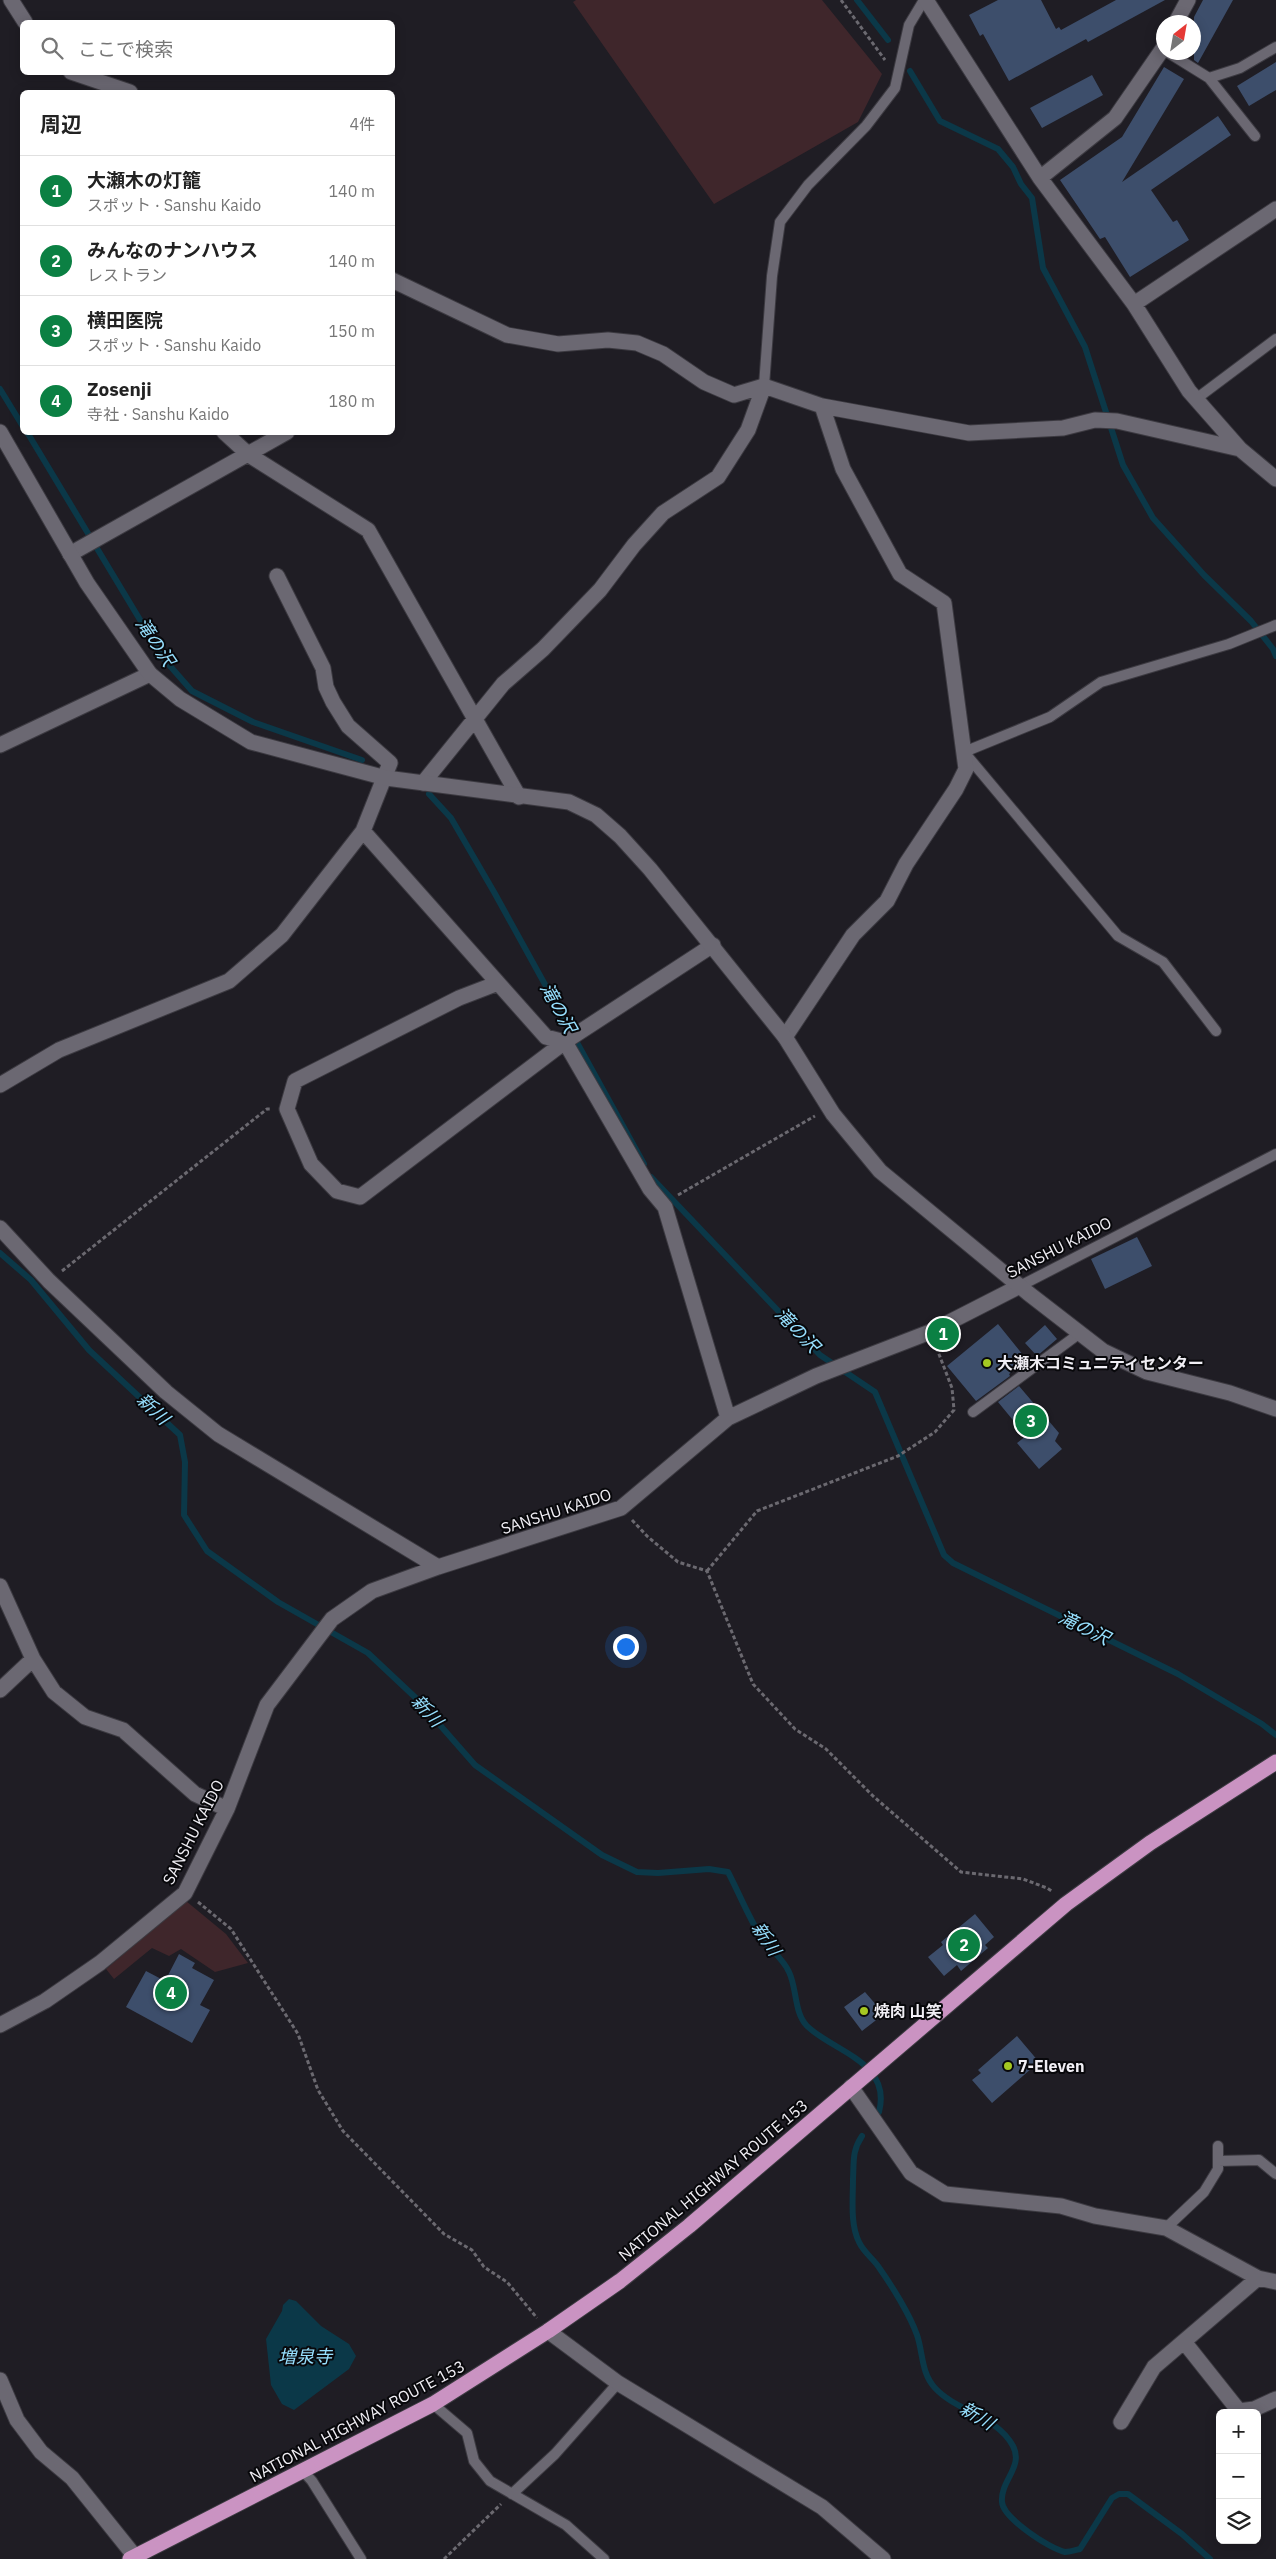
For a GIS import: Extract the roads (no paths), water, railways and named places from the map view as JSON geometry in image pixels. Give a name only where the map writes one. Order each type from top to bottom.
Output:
[{"type":"highway","name":"NATIONAL HIGHWAY ROUTE 153","points":[[134,2558],[433,2404],[548,2331],[620,2281],[674,2238],[1066,1904],[1150,1843],[1276,1762]]},
{"type":"street","points":[[11,0],[24,20]]},
{"type":"street","points":[[925,0],[1040,178],[1134,304],[1196,399],[1240,449],[1276,479]]},
{"type":"street","points":[[1180,15],[1188,0]]},
{"type":"street","points":[[1040,178],[1115,118],[1157,60]]},
{"type":"street","points":[[80,75],[124,90]]},
{"type":"street","points":[[1134,304],[1276,209]]},
{"type":"street","points":[[395,281],[507,335],[558,344],[608,340],[637,343],[663,354],[704,382],[734,395],[764,386],[822,406],[969,433],[1063,428],[1099,420],[1117,421],[1240,449]]},
{"type":"street","points":[[423,783],[476,720],[503,684],[543,649],[600,590],[634,545],[664,513],[718,477],[748,430],[764,386]]},
{"type":"street","points":[[785,1037],[853,935],[887,901],[906,864],[956,790],[966,769],[944,603],[900,574],[843,469],[822,406]]},
{"type":"street","points":[[0,432],[87,583],[150,674],[180,699],[251,742],[386,778],[569,802],[596,815],[620,836],[650,868],[713,945],[785,1037],[829,1108],[880,1171],[1020,1286],[1103,1351],[1147,1372],[1230,1393],[1276,1409]]},
{"type":"street","points":[[227,435],[249,455],[368,530],[520,797]]},
{"type":"street","points":[[70,554],[282,435]]},
{"type":"street","points":[[0,1085],[59,1050],[229,981],[282,935],[363,831],[386,778],[390,763],[348,726],[333,702],[326,687],[323,668],[277,576]]},
{"type":"street","points":[[0,745],[150,674]]},
{"type":"street","points":[[363,831],[546,1037],[565,1041],[650,1189],[665,1207],[728,1418]]},
{"type":"street","points":[[498,982],[460,998],[295,1081],[287,1109],[311,1164],[337,1191],[360,1197],[565,1041],[713,945]]},
{"type":"street","points":[[0,1228],[49,1281],[166,1392],[218,1434],[438,1567]]},
{"type":"street","name":"SANSHU KAIDO","points":[[0,2025],[45,2001],[100,1963],[185,1893],[228,1809],[267,1705],[332,1619],[372,1591],[438,1567],[621,1508],[728,1418],[823,1373],[930,1332],[1020,1286]]},
{"type":"street","points":[[0,1586],[33,1659],[54,1692],[85,1717],[123,1730],[195,1794],[228,1809]]},
{"type":"street","points":[[0,1690],[33,1659]]},
{"type":"street","points":[[851,2087],[911,2173],[945,2194],[1061,2206],[1095,2216],[1166,2228],[1258,2278],[1276,2282]]},
{"type":"street","points":[[1121,2422],[1154,2367],[1185,2343],[1258,2278]]},
{"type":"street","points":[[548,2331],[618,2383],[822,2507],[882,2559]]},
{"type":"street","points":[[1185,2343],[1229,2401],[1239,2411],[1254,2408],[1276,2399]]},
{"type":"street","points":[[0,2380],[17,2420],[41,2452],[72,2478],[134,2558]]},
{"type":"lane","points":[[764,386],[772,276],[780,222],[808,185],[866,126],[895,88],[909,26],[925,0]]},
{"type":"lane","points":[[1209,78],[1240,68],[1276,47]]},
{"type":"lane","points":[[1180,60],[1209,78],[1255,136]]},
{"type":"lane","points":[[1196,399],[1276,340]]},
{"type":"lane","points":[[1216,1031],[1163,962],[1118,936],[964,752],[1050,717],[1101,682],[1229,644],[1272,626]]},
{"type":"lane","name":"SANSHU KAIDO","points":[[1020,1286],[1276,1154]]},
{"type":"lane","points":[[973,1412],[1080,1333]]},
{"type":"lane","points":[[1166,2228],[1204,2192],[1218,2169],[1218,2146]]},
{"type":"lane","points":[[1218,2161],[1260,2160],[1276,2174]]},
{"type":"lane","points":[[512,2494],[555,2454],[618,2383]]},
{"type":"lane","points":[[433,2404],[467,2433],[474,2461],[490,2480],[566,2526],[604,2559]]},
{"type":"lane","points":[[304,2471],[361,2559]]},
{"type":"water","name":"増泉寺","points":[[289,2299],[296,2301],[321,2326],[349,2344],[356,2356],[349,2369],[294,2410],[282,2404],[271,2385],[266,2339],[282,2311],[283,2305]]},
{"type":"waterway","points":[[857,0],[888,40]]},
{"type":"waterway","points":[[910,71],[940,121],[998,149],[1013,167],[1021,184],[1032,198],[1043,268],[1085,347],[1123,465],[1153,518],[1204,575],[1251,621],[1273,649],[1276,656]]},
{"type":"waterway","name":"滝の沢","points":[[0,389],[20,422]]},
{"type":"waterway","name":"滝の沢","points":[[29,435],[163,658],[192,691],[253,722],[362,760]]},
{"type":"waterway","name":"滝の沢","points":[[429,794],[451,818],[494,892],[644,1164]]},
{"type":"waterway","name":"滝の沢","points":[[651,1177],[820,1355],[875,1392],[944,1555],[953,1563],[1178,1674],[1262,1724],[1276,1735]]},
{"type":"waterway","name":"新川","points":[[0,1253],[31,1280],[89,1350],[180,1435],[185,1462],[184,1515],[207,1551],[278,1602],[368,1653],[418,1700],[475,1765],[602,1855],[637,1872],[658,1873],[709,1869],[728,1872],[761,1937],[783,1962],[789,1972],[803,2021],[818,2035],[858,2060],[869,2070],[877,2081],[881,2095],[879,2112]]},
{"type":"waterway","name":"新川","points":[[862,2136],[855,2151],[854,2161],[853,2211],[856,2235],[866,2253],[878,2265],[910,2319],[917,2335],[930,2382],[954,2403],[997,2428],[1013,2446],[1016,2461],[1002,2494],[1004,2509],[1028,2532],[1058,2550],[1065,2552],[1080,2549],[1112,2498],[1119,2494],[1128,2494],[1182,2534],[1210,2559]]},
{"type":"place","name":"大瀬木の灯籠","points":[[943,1334]]},
{"type":"place","name":"大瀬木コミュニティセンター","points":[[987,1363]]},
{"type":"place","name":"横田医院","points":[[1031,1421]]},
{"type":"place","name":"みんなのナンハウス","points":[[964,1945]]},
{"type":"place","name":"Zosenji","points":[[171,1993]]},
{"type":"place","name":"焼肉 山笑","points":[[864,2011]]},
{"type":"place","name":"7-Eleven","points":[[1008,2066]]}]
